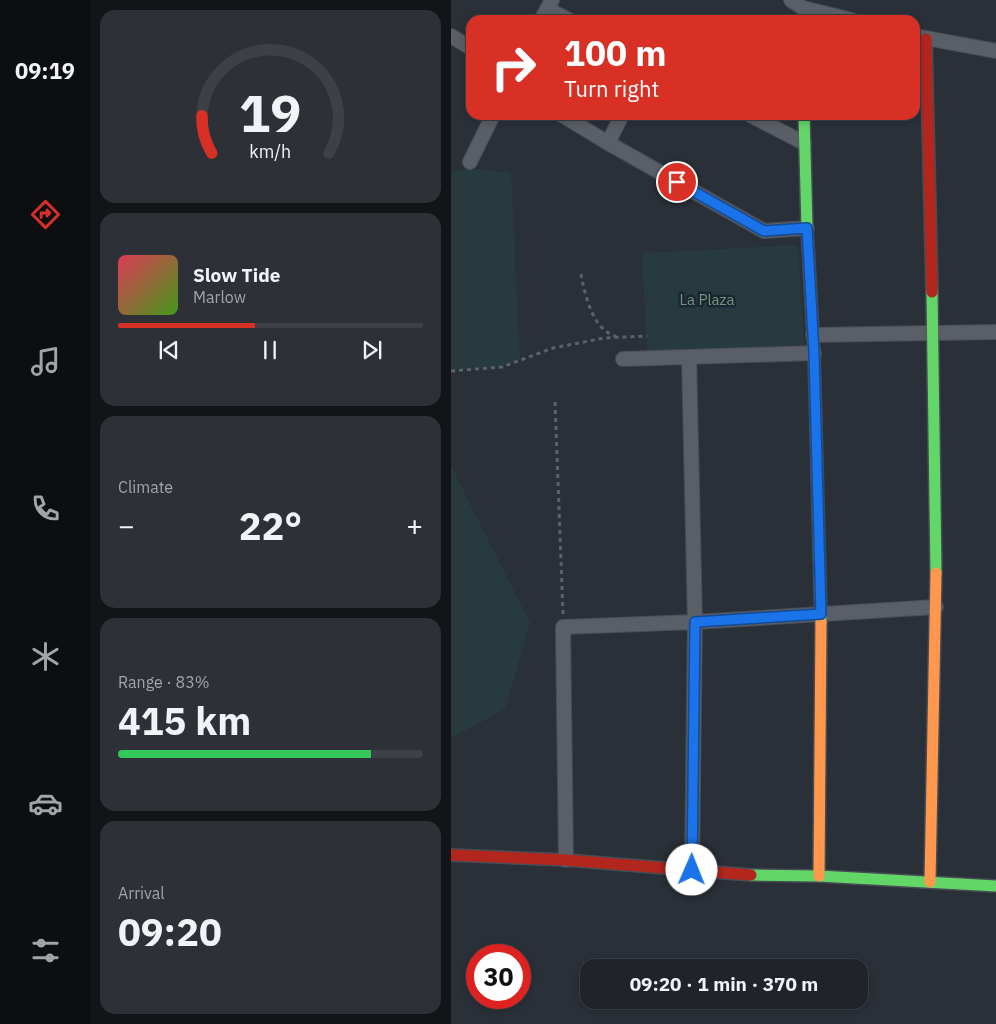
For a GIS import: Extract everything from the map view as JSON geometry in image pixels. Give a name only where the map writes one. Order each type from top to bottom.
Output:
[{"type":"street","points":[[791,0],[803,14]]},
{"type":"street","points":[[451,36],[466,45]]},
{"type":"street","points":[[930,882],[937,607],[933,332],[921,38],[996,52]]},
{"type":"street","points":[[470,162],[491,120]]},
{"type":"street","points":[[570,120],[608,144],[764,231],[807,228]]},
{"type":"street","points":[[608,144],[620,120]]},
{"type":"street","points":[[759,120],[804,144]]},
{"type":"street","points":[[804,120],[807,228],[814,353],[821,614],[819,876]]},
{"type":"street","points":[[813,335],[996,332]]},
{"type":"street","points":[[623,359],[814,353]]},
{"type":"street","points":[[689,357],[695,622],[692,870]]},
{"type":"street","points":[[566,860],[563,627],[695,622],[937,607]]},
{"type":"street","points":[[451,856],[566,860],[746,875],[819,876],[996,886]]},
{"type":"path","points":[[581,274],[585,294],[597,320],[604,331],[619,338]]},
{"type":"path","points":[[451,372],[501,367],[553,348],[604,338],[647,336]]},
{"type":"path","points":[[555,402],[563,627]]},
{"type":"green space","points":[[479,169],[511,173],[520,360],[502,367],[451,371],[451,171]]},
{"type":"green space","name":"La Plaza","points":[[798,245],[804,345],[647,354],[642,253]]},
{"type":"green space","points":[[451,466],[530,623],[505,709],[451,738]]},
{"type":"traffic: fast","points":[[804,120],[807,228],[814,353],[821,622]]},
{"type":"traffic: fast","points":[[932,292],[936,573]]},
{"type":"traffic: fast","points":[[751,875],[819,876],[996,886]]},
{"type":"traffic: slow","points":[[930,882],[936,573]]},
{"type":"traffic: slow","points":[[819,876],[821,622]]},
{"type":"traffic: jam","points":[[926,39],[932,292]]},
{"type":"traffic: jam","points":[[451,855],[566,860],[751,875]]},
{"type":"route","points":[[677,182],[764,231],[807,228],[814,353],[821,614],[695,622],[692,870]]}]
